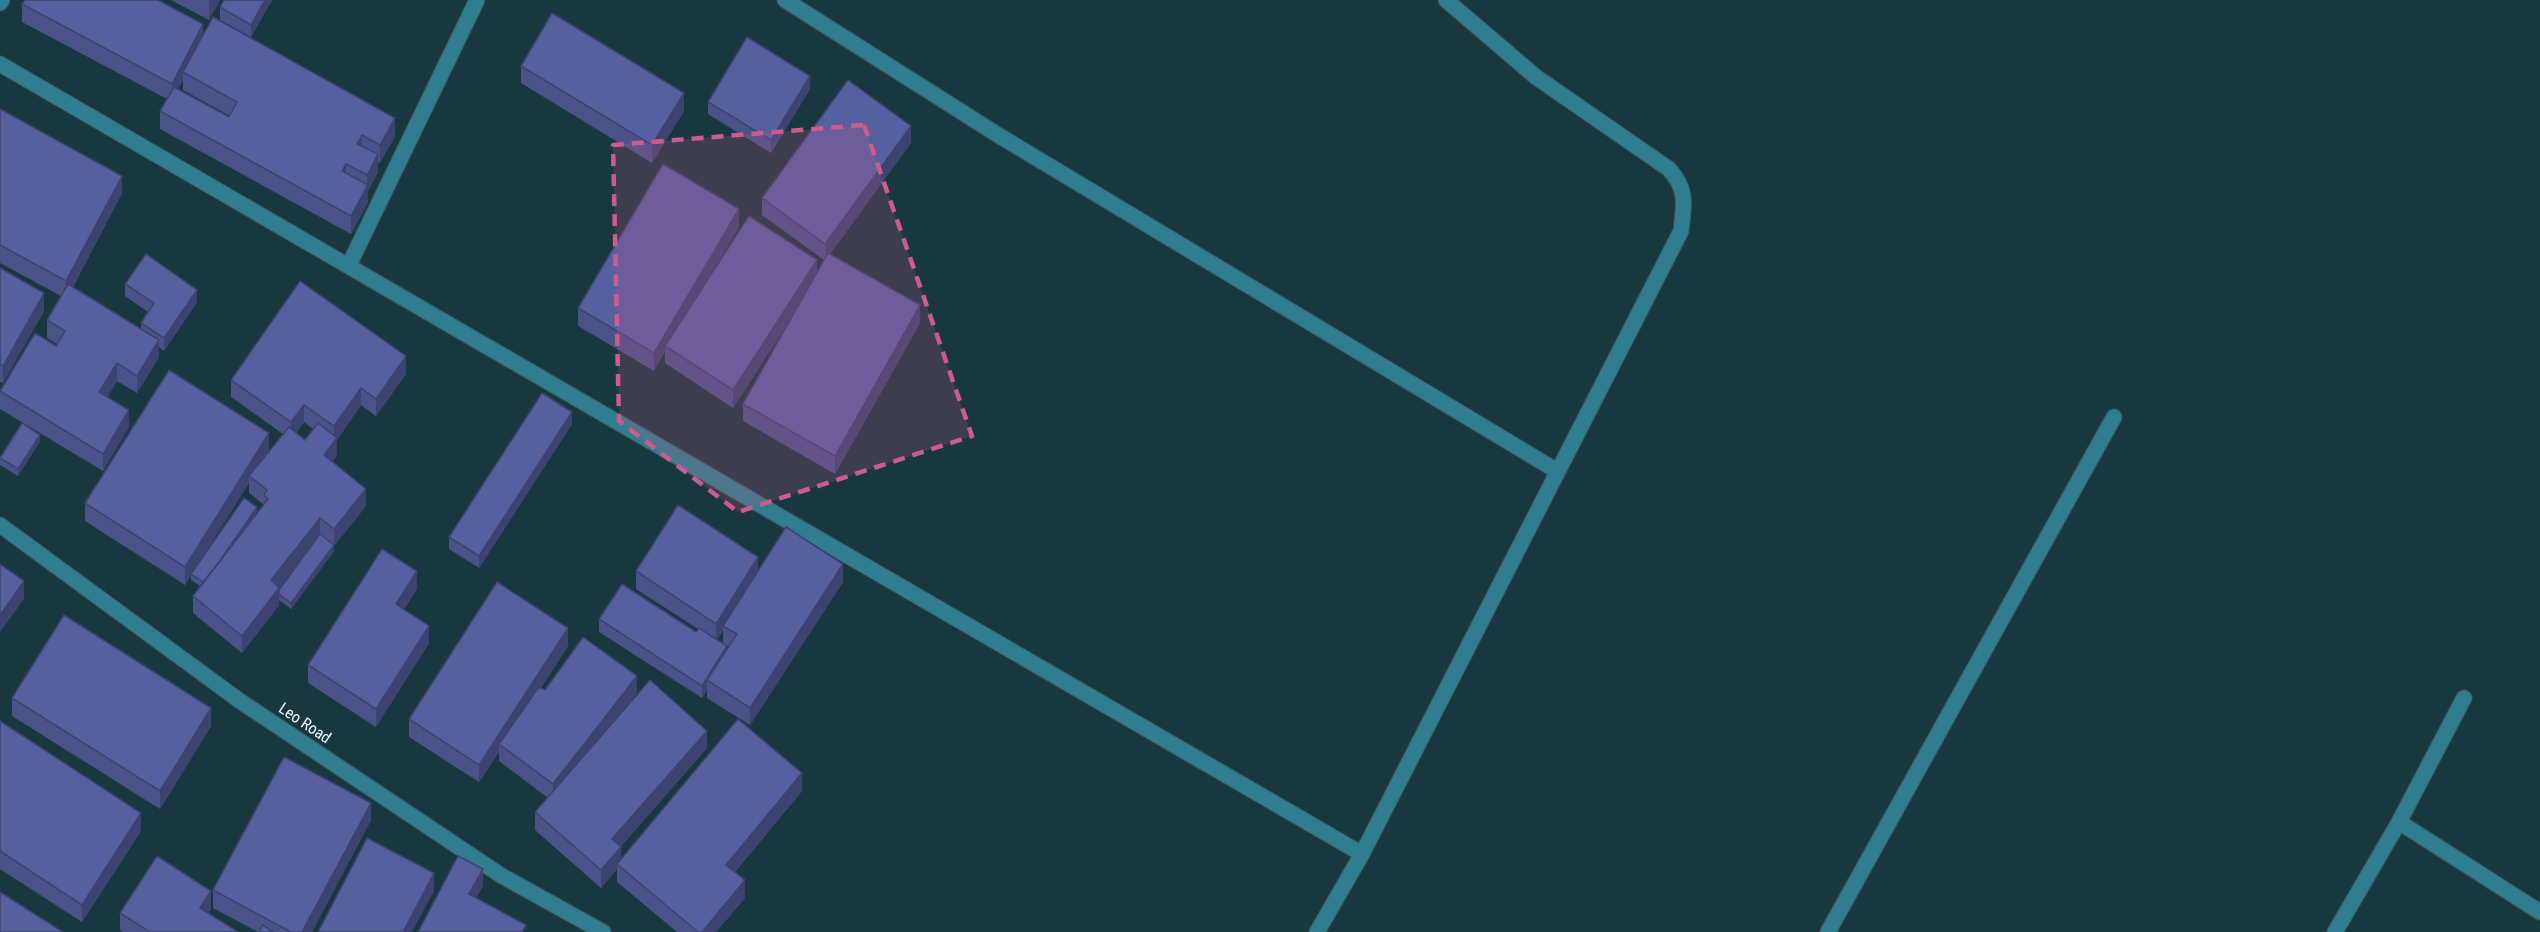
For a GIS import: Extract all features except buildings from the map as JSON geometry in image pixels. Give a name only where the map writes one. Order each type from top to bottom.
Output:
[{"type":"street","points":[[349,265],[477,0]]},
{"type":"street","points":[[785,0],[998,135],[1557,471]]},
{"type":"street","points":[[1317,932],[1362,854],[1681,231],[1684,204],[1681,182],[1669,169],[1536,77],[1446,0]]},
{"type":"street","points":[[0,64],[1362,854]]},
{"type":"street","points":[[1828,932],[2114,417]]},
{"type":"street","name":"Leo Road","points":[[0,525],[240,701],[502,876],[603,932]]},
{"type":"street","points":[[2335,932],[2399,822],[2464,698]]},
{"type":"street","points":[[2399,822],[2540,912]]},
{"type":"highlighted area","points":[[864,125],[972,436],[738,512],[619,421],[613,145]]}]
